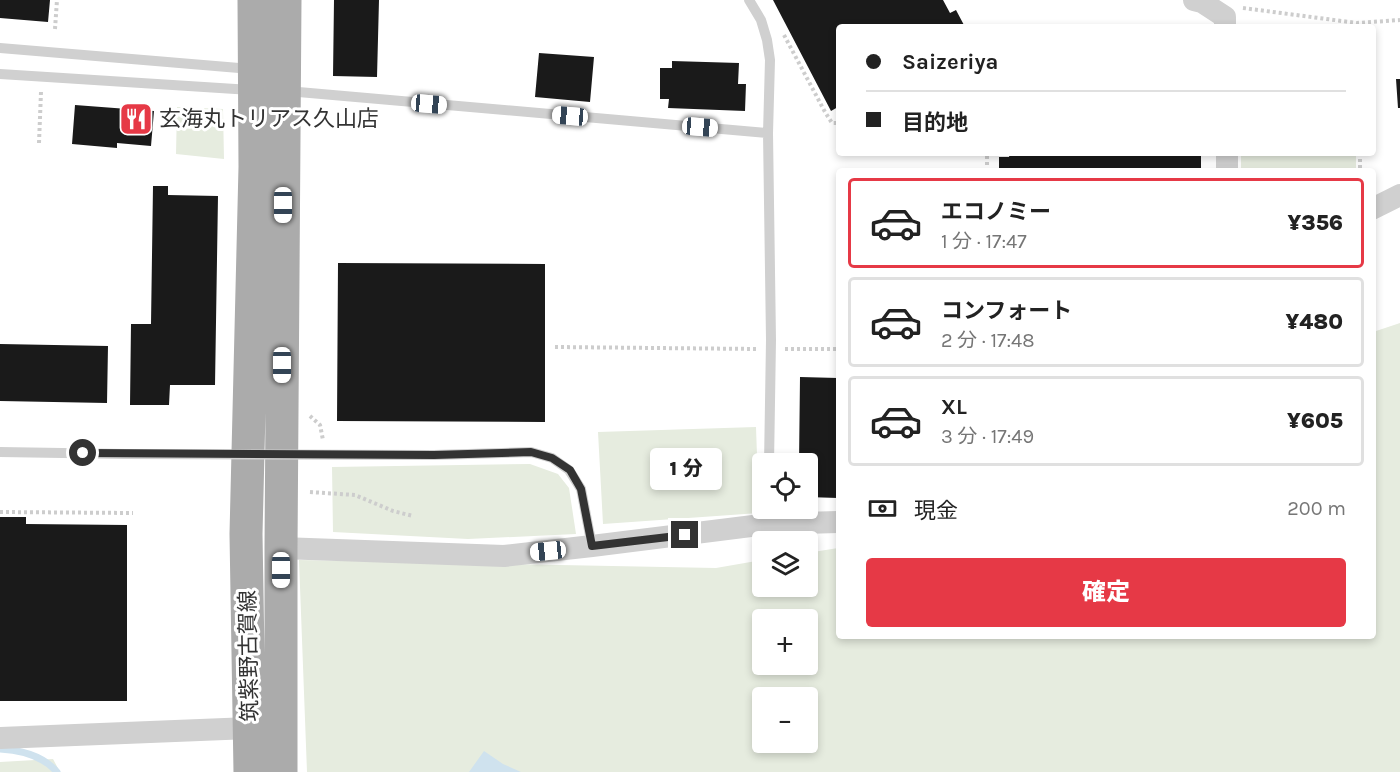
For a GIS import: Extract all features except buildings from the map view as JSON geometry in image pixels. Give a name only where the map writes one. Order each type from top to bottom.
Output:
[{"type":"main road","name":"筑紫野古賀線","points":[[254,0],[264,83],[281,548],[282,772]]},
{"type":"main road","name":"筑紫野古賀線","points":[[250,772],[246,534],[255,167],[264,83],[285,0]]},
{"type":"street","points":[[1198,1],[1225,17],[1225,24]]},
{"type":"street","points":[[1376,207],[1400,195]]},
{"type":"street","points":[[281,548],[504,556],[592,546],[752,519]]},
{"type":"street","points":[[803,519],[836,522]]},
{"type":"street","points":[[0,738],[250,728]]},
{"type":"lane","points":[[749,0],[761,20],[770,60],[768,133],[771,349],[769,453]]},
{"type":"lane","points":[[0,48],[264,83],[768,133]]},
{"type":"lane","points":[[0,74],[264,83]]},
{"type":"lane","points":[[0,452],[434,455],[531,452],[552,458],[570,470],[581,489],[592,546]]},
{"type":"path","points":[[55,29],[57,0]]},
{"type":"path","points":[[1198,1],[1350,24]]},
{"type":"path","points":[[1366,24],[1400,20]]},
{"type":"path","points":[[782,31],[825,112],[832,123],[836,123]]},
{"type":"path","points":[[31,92],[41,92],[39,143]]},
{"type":"path","points":[[555,347],[836,349]]},
{"type":"path","points":[[309,416],[320,425],[323,440]]},
{"type":"path","points":[[310,492],[355,495],[393,511],[413,516]]},
{"type":"path","points":[[0,512],[134,513]]},
{"type":"shaded area","points":[[177,107],[223,109],[224,159],[176,154]]},
{"type":"shaded area","points":[[1241,156],[1356,156],[1356,168],[1241,168]]},
{"type":"shaded area","points":[[1400,323],[1400,772],[307,772],[299,560],[716,568],[752,562],[752,597],[818,597],[818,551],[836,548],[836,639],[1376,639],[1376,331]]},
{"type":"shaded area","points":[[756,427],[757,453],[752,453],[752,513],[603,524],[598,432]]},
{"type":"shaded area","points":[[530,464],[558,474],[569,488],[576,534],[468,539],[333,532],[332,467]]},
{"type":"shaded area","points":[[53,759],[60,772],[0,772],[0,762]]},
{"type":"water","points":[[484,751],[503,764],[521,772],[469,772]]},
{"type":"waterway","points":[[0,749],[31,755],[45,762],[57,772]]},
{"type":"place","name":"玄海丸トリアス久山店","points":[[136,119]]},
{"type":"route","points":[[83,453],[434,455],[531,452],[552,458],[570,470],[581,489],[592,546],[685,535]]}]
